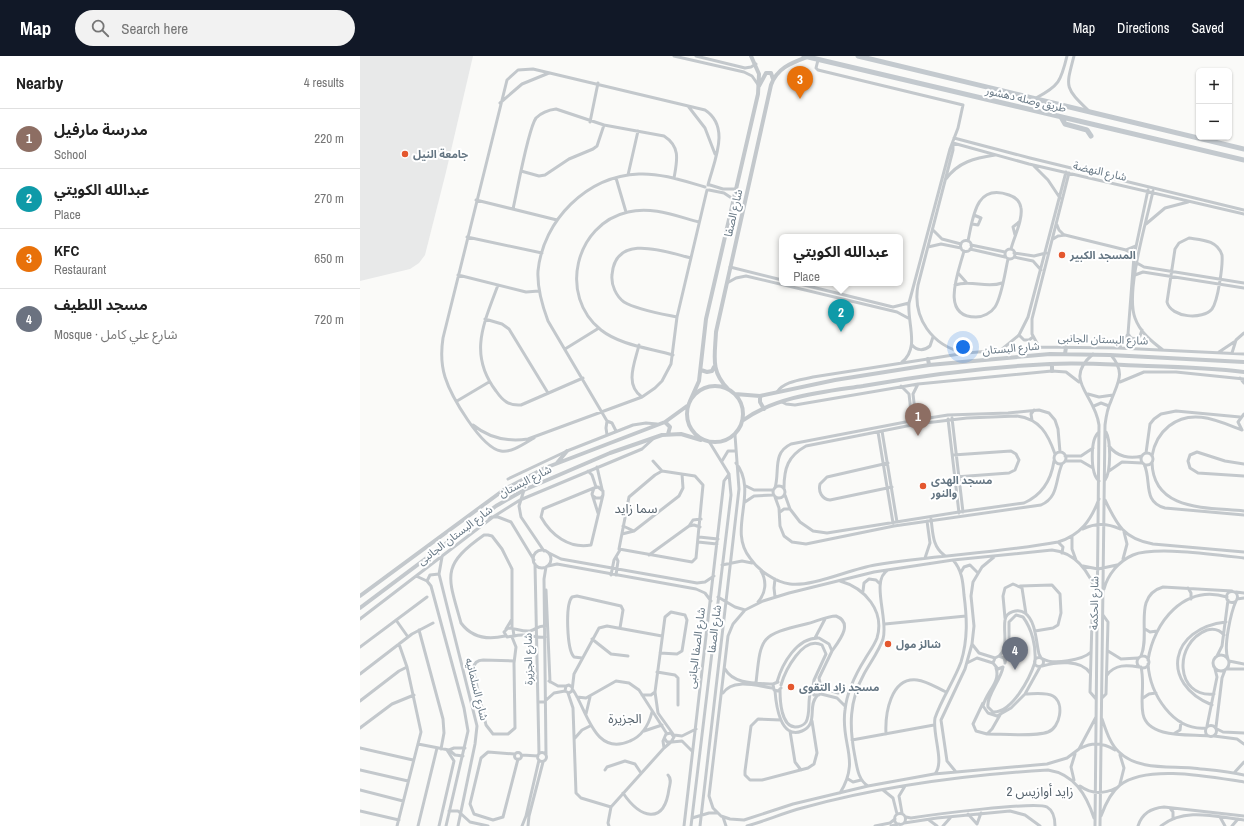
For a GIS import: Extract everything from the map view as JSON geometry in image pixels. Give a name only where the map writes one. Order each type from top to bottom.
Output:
[{"type":"main road","name":"طريق وصله دهشور","points":[[805,56],[1242,160]]},
{"type":"main road","name":"طريق وصله دهشور","points":[[858,56],[1035,99],[1088,110],[1244,149]]},
{"type":"main road","points":[[1061,117],[1065,124],[1087,130],[1091,136]]},
{"type":"main road","points":[[1226,156],[1229,150],[1228,145]]},
{"type":"main road","points":[[1242,160],[1244,149]]},
{"type":"street","points":[[674,56],[739,68],[749,68],[756,64]]},
{"type":"street","points":[[696,56],[739,68],[750,75],[759,86],[766,73],[771,73],[773,79]]},
{"type":"street","name":"شارع الصفا","points":[[690,401],[699,381],[706,319],[759,86],[759,74],[756,64],[751,56]]},
{"type":"street","points":[[773,79],[784,66],[805,56]]},
{"type":"street","points":[[1035,99],[1058,85],[1067,56]]},
{"type":"street","points":[[1074,56],[1068,87],[1073,96],[1088,110]]},
{"type":"street","points":[[818,60],[816,68],[818,70],[963,105],[934,213],[918,279],[916,298],[923,324],[933,337],[951,348],[966,353]]},
{"type":"street","points":[[526,68],[550,72],[705,110],[715,120],[720,133],[677,317],[673,355],[669,369],[662,381],[642,397],[534,438],[510,450],[499,451],[485,443],[457,401],[445,377],[441,351],[504,87],[512,74],[526,68]]},
{"type":"street","points":[[500,103],[522,84],[550,72]]},
{"type":"street","name":"شارع الصفا","points":[[714,367],[716,332],[726,283],[773,79]]},
{"type":"street","points":[[590,122],[598,83]]},
{"type":"street","points":[[688,106],[705,128],[715,156]]},
{"type":"street","points":[[513,209],[532,125],[542,114],[556,109],[590,122],[664,136],[674,144],[678,157],[674,178]]},
{"type":"street","points":[[522,171],[539,176],[545,175],[569,159],[593,149],[597,146],[604,125]]},
{"type":"street","points":[[628,175],[638,131]]},
{"type":"street","name":"شارع النهضة","points":[[954,138],[1244,210]]},
{"type":"street","points":[[902,362],[908,356],[912,345],[908,318],[909,303],[933,229],[934,213],[953,150],[953,143]]},
{"type":"street","name":"شارع النهضة","points":[[953,143],[1030,164],[1244,214]]},
{"type":"street","points":[[944,182],[953,171],[964,163],[976,158],[996,154]]},
{"type":"street","points":[[1030,158],[1030,164],[1048,180],[1060,198]]},
{"type":"street","points":[[1000,351],[1019,334],[1028,318],[1057,225],[1060,198],[1068,172]]},
{"type":"street","points":[[1039,346],[1033,337],[1032,322],[1041,278],[1041,270],[1058,214],[1068,172]]},
{"type":"street","points":[[607,435],[607,421],[603,412],[548,321],[539,291],[538,272],[542,253],[548,236],[557,220],[577,198],[602,183],[628,175],[640,174],[674,178],[708,187],[724,193],[733,199]]},
{"type":"street","points":[[616,178],[626,212]]},
{"type":"street","points":[[1149,186],[1136,246],[1137,263],[1132,284],[1133,309],[1135,318],[1142,330],[1163,350]]},
{"type":"street","points":[[708,187],[724,189],[736,188]]},
{"type":"street","points":[[1118,348],[1128,334],[1134,256],[1137,252],[1145,226],[1153,187]]},
{"type":"street","points":[[968,241],[977,204],[984,196],[993,193],[1002,193],[1014,197],[1019,202],[1021,210],[1011,250],[1014,255],[1033,261],[1041,270]]},
{"type":"street","points":[[476,200],[557,220]]},
{"type":"street","points":[[1145,226],[1165,208],[1190,201]]},
{"type":"street","points":[[673,355],[617,339],[600,328],[590,319],[578,295],[576,282],[578,261],[586,242],[592,234],[608,220],[626,212],[642,210],[658,211],[699,222]]},
{"type":"street","points":[[1239,213],[1244,218]]},
{"type":"street","points":[[972,224],[978,225],[981,218],[974,215]]},
{"type":"street","points":[[1057,225],[1060,232],[1065,235],[1126,250],[1134,256]]},
{"type":"street","points":[[933,229],[942,239],[961,246],[964,251],[953,296],[954,303],[961,313],[968,316],[980,316],[990,312],[996,305],[1007,258],[1005,252]]},
{"type":"street","points":[[1053,239],[1065,235]]},
{"type":"street","points":[[467,237],[542,253]]},
{"type":"street","points":[[1189,238],[1210,242],[1219,248],[1222,258],[1215,304],[1208,312],[1202,315],[1179,314],[1170,309],[1167,302],[1172,271],[1177,246],[1182,241],[1189,238]]},
{"type":"street","points":[[961,246],[964,241],[968,241]]},
{"type":"street","points":[[968,241],[971,245],[1005,252],[1011,250]]},
{"type":"street","points":[[928,247],[941,244],[961,246]]},
{"type":"street","points":[[970,249],[971,245]]},
{"type":"street","points":[[1126,250],[1136,246]]},
{"type":"street","points":[[677,317],[625,302],[615,291],[612,276],[613,268],[621,255],[634,248],[650,248],[691,258]]},
{"type":"street","points":[[964,251],[970,249],[1007,258],[1014,255],[1034,256],[1046,253]]},
{"type":"street","points":[[1137,263],[1144,267],[1244,283]]},
{"type":"street","points":[[730,267],[779,279]]},
{"type":"street","points":[[1135,275],[1143,272],[1244,288]]},
{"type":"street","points":[[958,273],[966,282]]},
{"type":"street","points":[[458,275],[526,292],[539,291]]},
{"type":"street","points":[[726,283],[736,278],[746,276],[779,284]]},
{"type":"street","points":[[774,283],[775,278]]},
{"type":"street","points":[[955,285],[966,282],[994,289],[999,294]]},
{"type":"street","points":[[994,289],[1002,283]]},
{"type":"street","points":[[498,285],[485,319],[480,345],[483,370],[489,382],[503,401],[515,405],[521,405],[583,378]]},
{"type":"street","points":[[787,286],[898,312],[908,318]]},
{"type":"street","points":[[809,286],[894,307],[900,307],[909,303]]},
{"type":"street","points":[[816,293],[818,288]]},
{"type":"street","points":[[898,312],[900,307]]},
{"type":"street","points":[[485,319],[502,324],[509,329],[548,394]]},
{"type":"street","points":[[565,349],[600,328]]},
{"type":"street","points":[[1128,334],[1131,338],[1136,339],[1140,336],[1142,330]]},
{"type":"street","points":[[1217,352],[1236,340],[1243,333]]},
{"type":"street","points":[[1019,334],[1024,340],[1029,340],[1033,337]]},
{"type":"street","points":[[912,345],[917,349],[924,350],[930,346],[933,337]]},
{"type":"street","points":[[1232,353],[1236,340]]},
{"type":"street","points":[[639,345],[631,381],[634,390],[642,397]]},
{"type":"street","name":"شارع البستان الجانبى","points":[[776,392],[788,383],[902,362],[966,353],[1000,351],[1039,346],[1244,354]]},
{"type":"street","points":[[1065,354],[1066,347]]},
{"type":"street","points":[[1081,384],[1079,373],[1082,364],[1093,354]]},
{"type":"street","points":[[1110,354],[1118,365],[1120,382],[1144,372],[1161,372],[1242,379],[1244,383]]},
{"type":"street","name":"شارع البستان","points":[[735,394],[760,396],[821,382],[929,365],[1024,356],[1110,354],[1244,362]]},
{"type":"street","points":[[928,358],[929,365]]},
{"type":"street","points":[[1052,364],[1052,371]]},
{"type":"street","name":"شارع البستان","points":[[742,422],[764,408],[782,402],[837,390],[916,377],[983,369],[1052,364],[1082,364],[1161,366],[1244,372]]},
{"type":"street","points":[[1161,366],[1161,372]]},
{"type":"street","points":[[701,370],[710,372],[714,367]]},
{"type":"street","points":[[714,367],[717,375],[728,389]]},
{"type":"street","points":[[782,402],[795,405],[901,386],[1052,371],[1066,372],[1081,384]]},
{"type":"street","points":[[457,401],[489,382]]},
{"type":"street","name":"شارع الحكمة","points":[[1100,826],[1106,432],[1109,406],[1113,394],[1120,382]]},
{"type":"street","points":[[917,424],[913,394],[918,384]]},
{"type":"street","name":"شارع الحكمة","points":[[1081,384],[1094,406],[1098,419],[1099,432],[1095,826]]},
{"type":"street","points":[[720,386],[735,394],[741,402],[743,412],[742,422],[735,434],[719,443],[701,440],[690,429],[686,414],[687,406],[690,401],[702,388],[720,386]]},
{"type":"street","points":[[901,386],[909,394],[912,425]]},
{"type":"street","points":[[1088,394],[1103,397],[1113,394]]},
{"type":"street","points":[[760,396],[760,402],[764,408]]},
{"type":"street","points":[[1094,406],[1102,403],[1109,406]]},
{"type":"street","name":"شارع البستان","points":[[360,596],[504,489],[556,464],[665,422],[687,406]]},
{"type":"street","points":[[1093,448],[1081,456],[1065,456],[1060,452],[1057,424],[1053,416],[1044,411],[1034,410],[1008,413],[950,415],[912,420],[882,429],[878,433],[810,444],[796,451],[786,466],[784,488],[790,509],[800,522],[818,533],[838,533],[927,519],[932,520],[1036,506],[1050,500],[1055,493],[1062,464],[1066,461],[1081,461],[1093,468]]},
{"type":"street","points":[[1032,420],[1034,410]]},
{"type":"street","points":[[1109,446],[1116,453],[1122,456],[1142,456],[1146,453],[1150,424],[1158,416],[1166,412],[1176,411],[1240,417]]},
{"type":"street","points":[[1176,411],[1178,420]]},
{"type":"street","points":[[1243,431],[1238,424],[1240,417],[1244,414]]},
{"type":"street","points":[[950,415],[962,516]]},
{"type":"street","points":[[896,524],[818,542],[799,544],[788,539],[782,531],[780,512],[774,496],[780,453],[791,444],[877,428],[882,429],[950,420],[1017,416],[1032,420],[1043,428],[1055,454],[1048,481],[1034,498],[1019,505],[961,511],[931,516],[927,519]]},
{"type":"street","points":[[1243,431],[1202,417],[1188,417],[1178,420],[1167,428],[1158,438],[1152,456],[1152,462],[1153,473],[1157,484],[1171,500],[1186,504],[1244,511]]},
{"type":"street","points":[[607,421],[612,423],[616,431]]},
{"type":"street","points":[[665,422],[670,427],[668,434]]},
{"type":"street","points":[[508,478],[567,451],[616,431],[641,423],[658,425]]},
{"type":"street","points":[[471,424],[481,431],[498,438],[516,440],[534,438]]},
{"type":"street","points":[[877,428],[887,487],[896,524]]},
{"type":"street","points":[[882,429],[892,486],[896,524]]},
{"type":"street","points":[[1099,432],[1094,437],[1093,448],[1094,475],[1099,481]]},
{"type":"street","points":[[1105,480],[1109,471],[1109,438],[1106,432]]},
{"type":"street","points":[[1048,436],[1058,433]]},
{"type":"street","name":"شارع البستان","points":[[360,608],[482,517],[510,497],[524,490],[566,471],[668,434],[682,434],[701,440]]},
{"type":"street","name":"شارع الصفا","points":[[700,826],[700,815],[739,489],[735,451],[735,434]]},
{"type":"street","points":[[1149,435],[1154,438],[1158,438]]},
{"type":"street","name":"شارع البستان الجانبى","points":[[360,619],[493,517],[520,500],[642,449],[654,438]]},
{"type":"street","name":"شارع الصفا","points":[[691,826],[731,495],[729,474],[710,442]]},
{"type":"street","points":[[791,444],[795,447],[796,451]]},
{"type":"street","points":[[955,455],[1011,450],[1016,454],[1019,460],[1015,470],[1009,473],[957,476]]},
{"type":"street","points":[[556,464],[567,451]]},
{"type":"street","points":[[722,461],[728,451],[735,451]]},
{"type":"street","points":[[1055,454],[1060,452]]},
{"type":"street","points":[[1244,464],[1225,461],[1197,452],[1190,455],[1188,461],[1190,468],[1198,473],[1244,476]]},
{"type":"street","points":[[1146,453],[1152,456]]},
{"type":"street","points":[[1065,456],[1066,461]]},
{"type":"street","points":[[1142,456],[1143,463],[1148,474],[1149,495],[1158,506],[1244,515]]},
{"type":"street","points":[[653,461],[662,471]]},
{"type":"street","points":[[1054,461],[1062,464]]},
{"type":"street","points":[[1109,471],[1122,462],[1143,463],[1147,465],[1152,462]]},
{"type":"street","points":[[736,463],[743,474],[746,486],[741,528],[741,538],[744,549],[754,564],[775,579],[785,583],[796,584],[861,567],[944,555],[1058,542],[1072,537],[1082,529],[1092,515],[1099,498]]},
{"type":"street","points":[[778,463],[782,466],[786,466]]},
{"type":"street","points":[[888,463],[827,477],[820,484],[820,492],[824,498],[830,500],[892,486]]},
{"type":"street","points":[[597,467],[602,489],[603,495],[592,544],[588,546],[571,544],[556,536],[550,531],[540,514],[545,508],[595,488],[602,489]]},
{"type":"street","points":[[588,471],[592,475],[595,488],[592,492],[598,514]]},
{"type":"street","points":[[611,575],[612,568],[620,550],[629,497],[662,471],[691,475],[699,478],[703,485],[701,519],[696,558],[694,561],[689,562],[620,550]]},
{"type":"street","points":[[682,474],[684,483]]},
{"type":"street","name":"شارع الصفا الجانبى","points":[[684,826],[718,544],[724,481],[729,474]]},
{"type":"street","points":[[622,534],[634,531],[679,496],[684,483],[691,475]]},
{"type":"street","points":[[1048,481],[1057,484]]},
{"type":"street","points":[[1149,485],[1152,483],[1157,484]]},
{"type":"street","points":[[746,486],[754,490],[774,489],[779,486],[784,488]]},
{"type":"street","points":[[524,490],[520,500],[521,517],[544,551],[561,559],[700,583],[708,581],[714,576]]},
{"type":"street","points":[[593,496],[598,498],[603,495]]},
{"type":"street","points":[[745,502],[754,496],[774,496],[782,498],[785,495]]},
{"type":"street","points":[[1034,498],[1036,506]]},
{"type":"street","points":[[1103,594],[1109,578],[1120,563],[1127,549],[1127,539],[1116,522],[1105,498]]},
{"type":"street","points":[[1168,508],[1171,504],[1171,500]]},
{"type":"street","points":[[1215,512],[1216,508]]},
{"type":"street","points":[[780,512],[784,509],[790,509]]},
{"type":"street","points":[[931,516],[934,543],[938,550],[944,555]]},
{"type":"street","points":[[482,517],[505,519],[511,522],[535,564],[540,568],[557,564],[699,590],[707,595],[711,601]]},
{"type":"street","points":[[648,555],[662,548],[689,526],[693,520],[701,519]]},
{"type":"street","points":[[925,558],[930,543],[927,519]]},
{"type":"street","points":[[1082,529],[1098,524],[1104,524],[1122,530],[1136,539],[1147,543],[1244,552]]},
{"type":"street","points":[[689,526],[694,525],[700,527]]},
{"type":"street","points":[[623,526],[634,531]]},
{"type":"street","points":[[735,527],[741,528]]},
{"type":"street","points":[[818,533],[818,542]]},
{"type":"street","points":[[514,661],[483,660],[476,662],[474,665],[473,669],[486,725],[493,734],[508,734],[515,728],[514,661],[516,643],[513,636],[512,628],[513,576],[511,563],[492,536],[484,535],[456,559],[450,570],[450,582],[461,623],[464,628],[474,635],[482,637],[498,638],[505,636],[513,636],[530,634],[537,637],[545,637]]},
{"type":"street","points":[[699,537],[718,539]]},
{"type":"street","points":[[1072,537],[1072,549],[1076,560]]},
{"type":"street","points":[[698,542],[718,544]]},
{"type":"street","points":[[1058,542],[1063,547],[1062,553]]},
{"type":"street","points":[[660,557],[662,548]]},
{"type":"street","points":[[1201,554],[1202,548]]},
{"type":"street","points":[[756,603],[889,569],[954,560],[994,557],[1049,550],[1062,553],[1076,560],[1082,565],[1093,584],[1098,597]]},
{"type":"street","points":[[534,560],[537,553],[544,551]]},
{"type":"street","points":[[1082,565],[1098,569],[1104,568],[1120,563],[1132,555],[1145,552],[1201,554],[1244,558]]},
{"type":"street","points":[[547,567],[551,560],[548,553]]},
{"type":"street","name":"شارع السلمانيه","points":[[442,556],[439,574],[476,717],[477,735],[458,826]]},
{"type":"street","points":[[956,772],[947,761],[941,726],[943,712],[967,664],[972,644],[974,626],[972,588],[978,573],[994,557]]},
{"type":"street","points":[[616,558],[618,561],[616,575]]},
{"type":"street","points":[[908,560],[908,567]]},
{"type":"street","points":[[934,774],[938,769],[939,762],[934,725],[938,710],[960,663],[965,645],[967,627],[961,572],[954,560]]},
{"type":"street","points":[[722,565],[742,561],[754,564]]},
{"type":"street","name":"شارع الجزيرة","points":[[522,826],[526,816],[539,757],[537,579],[535,564]]},
{"type":"street","points":[[961,572],[964,566],[970,565],[978,573]]},
{"type":"street","name":"شارع الجزيرة","points":[[544,762],[547,759],[544,579],[547,567]]},
{"type":"street","points":[[759,568],[764,577],[765,586],[763,596],[756,603],[745,610],[733,624],[727,643],[709,796],[713,808],[723,817],[744,820],[818,798],[868,786],[934,774],[1039,765],[1063,760],[1077,751],[1096,744],[1101,744],[1118,751],[1134,761],[1153,766],[1190,768],[1244,775]]},
{"type":"street","points":[[868,786],[861,780],[852,740],[850,723],[852,705],[857,688],[880,646],[885,624],[879,583],[882,574],[889,569]]},
{"type":"street","points":[[416,576],[427,580],[430,575],[439,574]]},
{"type":"street","points":[[384,578],[384,582],[389,586]]},
{"type":"street","points":[[537,579],[544,579]]},
{"type":"street","points":[[775,579],[775,597]]},
{"type":"street","points":[[863,591],[864,583],[869,579],[873,579],[879,583]]},
{"type":"street","name":"شارع السلمانيه","points":[[427,580],[431,586],[457,682],[468,731],[446,826]]},
{"type":"street","points":[[838,581],[863,591],[874,606],[879,627],[875,643],[859,669],[850,689],[845,707],[845,727],[851,765],[848,779],[840,793]]},
{"type":"street","points":[[699,590],[701,586],[700,583]]},
{"type":"street","points":[[993,663],[995,658],[1004,650],[1005,619],[1003,590],[1009,585],[1052,585],[1060,594],[1059,623],[1053,628],[1035,632]]},
{"type":"street","points":[[967,664],[977,658],[993,663],[996,668],[997,677],[986,701],[991,711],[1001,713],[1025,694],[1044,663],[1039,654],[1035,632],[1026,614],[1023,592],[1020,586]]},
{"type":"street","points":[[1244,594],[1163,587],[1150,594],[1146,601],[1144,647],[1137,662],[1143,678],[1143,714],[1146,722],[1152,728],[1160,732],[1237,739],[1244,744]]},
{"type":"street","points":[[1188,588],[1191,592],[1191,599]]},
{"type":"street","points":[[369,590],[374,589],[378,595]]},
{"type":"street","points":[[537,590],[545,590],[550,682]]},
{"type":"street","points":[[1210,736],[1206,733],[1206,727],[1212,705],[1216,677],[1213,662],[1221,650],[1226,622],[1228,593],[1234,592]]},
{"type":"street","points":[[1210,736],[1216,733],[1215,721],[1222,678],[1228,660],[1226,646],[1232,610],[1238,595],[1234,592]]},
{"type":"street","points":[[1107,675],[1115,667],[1140,667],[1148,662],[1156,632],[1170,612],[1191,599],[1209,594],[1232,602],[1244,598]]},
{"type":"street","points":[[582,658],[574,657],[569,650],[568,601],[572,597],[577,596],[621,606],[623,610],[620,628]]},
{"type":"street","points":[[360,648],[427,597]]},
{"type":"street","points":[[718,597],[735,607],[745,610]]},
{"type":"street","points":[[1005,619],[1013,612],[1020,611],[1026,614]]},
{"type":"street","points":[[609,826],[608,823],[611,807],[641,772],[664,748],[672,742],[673,735],[658,713],[654,692],[662,636],[666,615],[671,612],[685,615],[687,620],[682,651],[677,654],[660,653]]},
{"type":"street","points":[[1023,617],[1026,614]]},
{"type":"street","points":[[1096,699],[1090,694],[1090,674],[1092,620],[1098,615]]},
{"type":"street","points":[[1102,698],[1106,694],[1108,651],[1108,622],[1103,615]]},
{"type":"street","points":[[756,683],[760,649],[769,635],[779,630],[836,616],[844,624],[842,636],[832,651],[827,655],[814,680],[808,716],[802,725],[796,727],[789,725],[783,712],[780,690],[781,685],[791,662],[808,645],[815,643],[822,645],[827,655],[819,678],[821,687],[819,695],[813,702],[812,717],[817,757],[811,766],[801,770],[757,781],[750,780],[745,774],[753,723],[758,719],[781,720]]},
{"type":"street","points":[[885,624],[966,616]]},
{"type":"street","points":[[1023,617],[1014,616],[1009,622],[1009,639],[1005,663],[1000,679],[973,724],[976,731],[987,734],[1043,733],[1054,729],[1058,721],[1059,705],[1056,699],[1050,695],[1025,694]]},
{"type":"street","points":[[1023,617],[1032,636],[1036,666],[1076,663],[1083,666],[1090,674]]},
{"type":"street","points":[[505,636],[506,629],[512,618]]},
{"type":"street","points":[[815,638],[825,619]]},
{"type":"street","points":[[1005,619],[1009,622]]},
{"type":"street","points":[[396,620],[408,637]]},
{"type":"street","points":[[1212,705],[1196,696],[1189,690],[1182,680],[1178,669],[1178,660],[1184,642],[1189,636],[1206,626],[1226,622]]},
{"type":"street","points":[[360,674],[408,637],[433,623]]},
{"type":"street","points":[[506,629],[512,628],[530,631],[537,627],[545,626]]},
{"type":"street","points":[[572,688],[573,678],[582,658],[596,631],[603,626],[662,636]]},
{"type":"street","points":[[1145,629],[1150,632],[1156,632]]},
{"type":"street","points":[[1214,694],[1195,691],[1185,677],[1182,660],[1185,649],[1192,639],[1201,632],[1216,629],[1224,635]]},
{"type":"street","points":[[418,826],[444,733],[443,719],[419,630]]},
{"type":"street","points":[[812,721],[803,731],[790,731],[786,728],[781,720],[774,688],[787,659],[806,641],[815,638],[826,641],[832,651]]},
{"type":"street","points":[[592,640],[611,654],[622,657],[628,656]]},
{"type":"street","points":[[806,641],[808,645]]},
{"type":"street","points":[[721,642],[727,643]]},
{"type":"street","points":[[397,826],[418,744],[421,726],[400,644]]},
{"type":"street","points":[[972,644],[979,653],[995,658]]},
{"type":"street","points":[[1108,651],[1121,659],[1146,657],[1150,680],[1156,693],[1166,710],[1181,722],[1193,728],[1212,725],[1223,732],[1244,733]]},
{"type":"street","points":[[987,734],[992,729],[1001,713],[1025,686],[1038,658],[1048,662],[1076,659],[1086,656],[1091,652]]},
{"type":"street","points":[[1217,656],[1223,655],[1228,660],[1244,664]]},
{"type":"street","points":[[999,656],[1004,658],[1005,663]]},
{"type":"street","points":[[703,661],[710,662]]},
{"type":"street","points":[[360,701],[399,671],[407,667]]},
{"type":"street","points":[[996,668],[1003,667]]},
{"type":"street","points":[[725,668],[734,679],[756,683],[780,690]]},
{"type":"street","points":[[1215,668],[1220,671],[1226,669],[1244,669]]},
{"type":"street","points":[[859,669],[865,672]]},
{"type":"street","points":[[657,672],[675,675],[678,678],[678,705]]},
{"type":"street","points":[[538,675],[545,675],[550,682],[558,686],[569,685],[577,697],[590,726],[600,738],[614,743],[630,741],[642,732],[648,725],[652,712]]},
{"type":"street","points":[[457,682],[466,678]]},
{"type":"street","points":[[886,734],[885,721],[889,704],[897,689],[903,683],[916,680],[922,681],[946,692]]},
{"type":"street","points":[[577,697],[590,697],[616,681],[629,683],[639,690],[667,734]]},
{"type":"street","points":[[776,682],[781,685]]},
{"type":"street","points":[[722,695],[728,687],[738,684],[774,688]]},
{"type":"street","points":[[566,686],[566,692],[573,702],[576,793],[581,798],[611,807]]},
{"type":"street","points":[[813,686],[838,693],[850,689]]},
{"type":"street","points":[[949,686],[955,689]]},
{"type":"street","points":[[538,702],[542,703],[554,693],[566,692],[572,688]]},
{"type":"street","points":[[460,694],[464,691],[469,691]]},
{"type":"street","points":[[812,691],[819,695],[837,698],[845,707]]},
{"type":"street","points":[[642,695],[646,696],[654,692]]},
{"type":"street","points":[[1143,698],[1149,694],[1156,693]]},
{"type":"street","points":[[360,728],[392,704],[414,695]]},
{"type":"street","points":[[586,716],[590,697]]},
{"type":"street","points":[[808,716],[812,717]]},
{"type":"street","points":[[1095,820],[1070,767],[1096,717]]},
{"type":"street","points":[[1100,820],[1107,801],[1119,786],[1124,768],[1118,751],[1102,718]]},
{"type":"street","points":[[1175,733],[1180,730],[1181,722]]},
{"type":"street","points":[[642,732],[662,725]]},
{"type":"street","points":[[786,728],[789,725]]},
{"type":"street","points":[[852,740],[934,725]]},
{"type":"street","points":[[574,726],[582,730]]},
{"type":"street","points":[[574,739],[582,730],[590,726]]},
{"type":"street","points":[[667,734],[682,736],[696,727],[703,727]]},
{"type":"street","points":[[790,731],[795,762],[801,770]]},
{"type":"street","points":[[664,748],[667,734]]},
{"type":"street","points":[[681,741],[682,736]]},
{"type":"street","points":[[665,739],[667,742],[681,741]]},
{"type":"street","points":[[681,741],[692,752]]},
{"type":"street","points":[[418,744],[448,750],[463,756]]},
{"type":"street","points":[[360,748],[413,760]]},
{"type":"street","points":[[448,750],[454,748],[465,748]]},
{"type":"street","points":[[439,826],[453,764],[453,759],[448,750]]},
{"type":"street","points":[[522,755],[521,758],[518,759],[503,817],[493,820],[474,814],[470,804],[481,758],[488,752],[515,754],[518,752],[522,755],[539,757],[546,754]]},
{"type":"street","points":[[515,754],[518,759]]},
{"type":"street","points":[[528,826],[529,816],[544,762],[539,757]]},
{"type":"street","points":[[605,770],[607,767],[625,761],[635,764],[641,772]]},
{"type":"street","points":[[1234,773],[1244,762]]},
{"type":"street","points":[[1039,765],[1040,771]]},
{"type":"street","points":[[1190,768],[1190,775]]},
{"type":"street","points":[[360,770],[408,781]]},
{"type":"street","points":[[963,771],[963,778]]},
{"type":"street","points":[[747,826],[820,804],[906,785],[1040,771],[1056,771],[1077,784],[1095,792],[1100,792],[1119,786],[1133,777],[1149,774],[1190,775],[1244,782]]},
{"type":"street","points":[[623,793],[637,809],[643,813],[655,814],[660,812],[668,803],[671,781],[668,775]]},
{"type":"street","points":[[848,779],[856,782],[861,780]]},
{"type":"street","points":[[902,814],[899,796],[906,785]]},
{"type":"street","points":[[689,786],[696,786]]},
{"type":"street","points":[[360,790],[403,801]]},
{"type":"street","points":[[875,826],[890,823],[895,819],[897,814],[893,798],[883,790]]},
{"type":"street","points":[[703,795],[709,796]]},
{"type":"street","points":[[818,798],[820,804]]},
{"type":"street","points":[[941,816],[1041,805],[1047,807],[1055,817],[1055,826]]},
{"type":"street","points":[[1025,815],[1026,806]]},
{"type":"street","points":[[1138,826],[1140,819],[1146,812],[1155,807],[1244,816]]},
{"type":"street","points":[[1170,808],[1174,812],[1173,819]]},
{"type":"street","points":[[450,811],[455,810],[470,822],[488,826]]},
{"type":"street","points":[[360,811],[398,820]]},
{"type":"street","points":[[897,814],[902,814],[911,818],[951,816],[975,812],[1010,811],[1025,815],[1040,826]]},
{"type":"street","points":[[692,818],[709,813],[719,814]]},
{"type":"street","points":[[978,825],[981,813]]},
{"type":"street","points":[[968,814],[978,825]]},
{"type":"street","points":[[1161,826],[1173,819],[1193,814],[1244,820]]},
{"type":"street","points":[[891,826],[937,816]]},
{"type":"street","points":[[937,816],[938,826]]},
{"type":"street","points":[[941,816],[943,826]]},
{"type":"street","points":[[943,826],[951,816]]},
{"type":"street","points":[[723,817],[726,826]]},
{"type":"street","points":[[904,823],[906,817]]},
{"type":"street","points":[[1220,817],[1224,826]]},
{"type":"street","points":[[895,819],[898,824]]},
{"type":"street","points":[[927,819],[938,826]]},
{"type":"street","points":[[1232,826],[1238,819]]},
{"type":"shaded area","name":"جامعة النيل","points":[[360,56],[473,56],[425,255],[419,263],[410,269],[360,281]]},
{"type":"place","name":"KFC","points":[[800,99]]},
{"type":"place","name":"جامعة النيل","points":[[405,154]]},
{"type":"place","name":"المسجد الكبير","points":[[1062,255]]},
{"type":"place","name":"عبدالله الكويتي","points":[[841,332]]},
{"type":"place","name":"مدرسة مارفيل","points":[[918,436]]},
{"type":"place","name":"مسجد الهدى والنور","points":[[923,486]]},
{"type":"place","name":"شالز مول","points":[[888,644]]},
{"type":"place","name":"مسجد اللطيف","points":[[1015,670]]},
{"type":"place","name":"مسجد زاد التقوى","points":[[791,687]]},
{"type":"district","name":"سما زايد","points":[[636,508]]},
{"type":"district","name":"الجزيرة","points":[[625,718]]},
{"type":"district","name":"زايد أوازيس 2","points":[[1040,791]]}]
